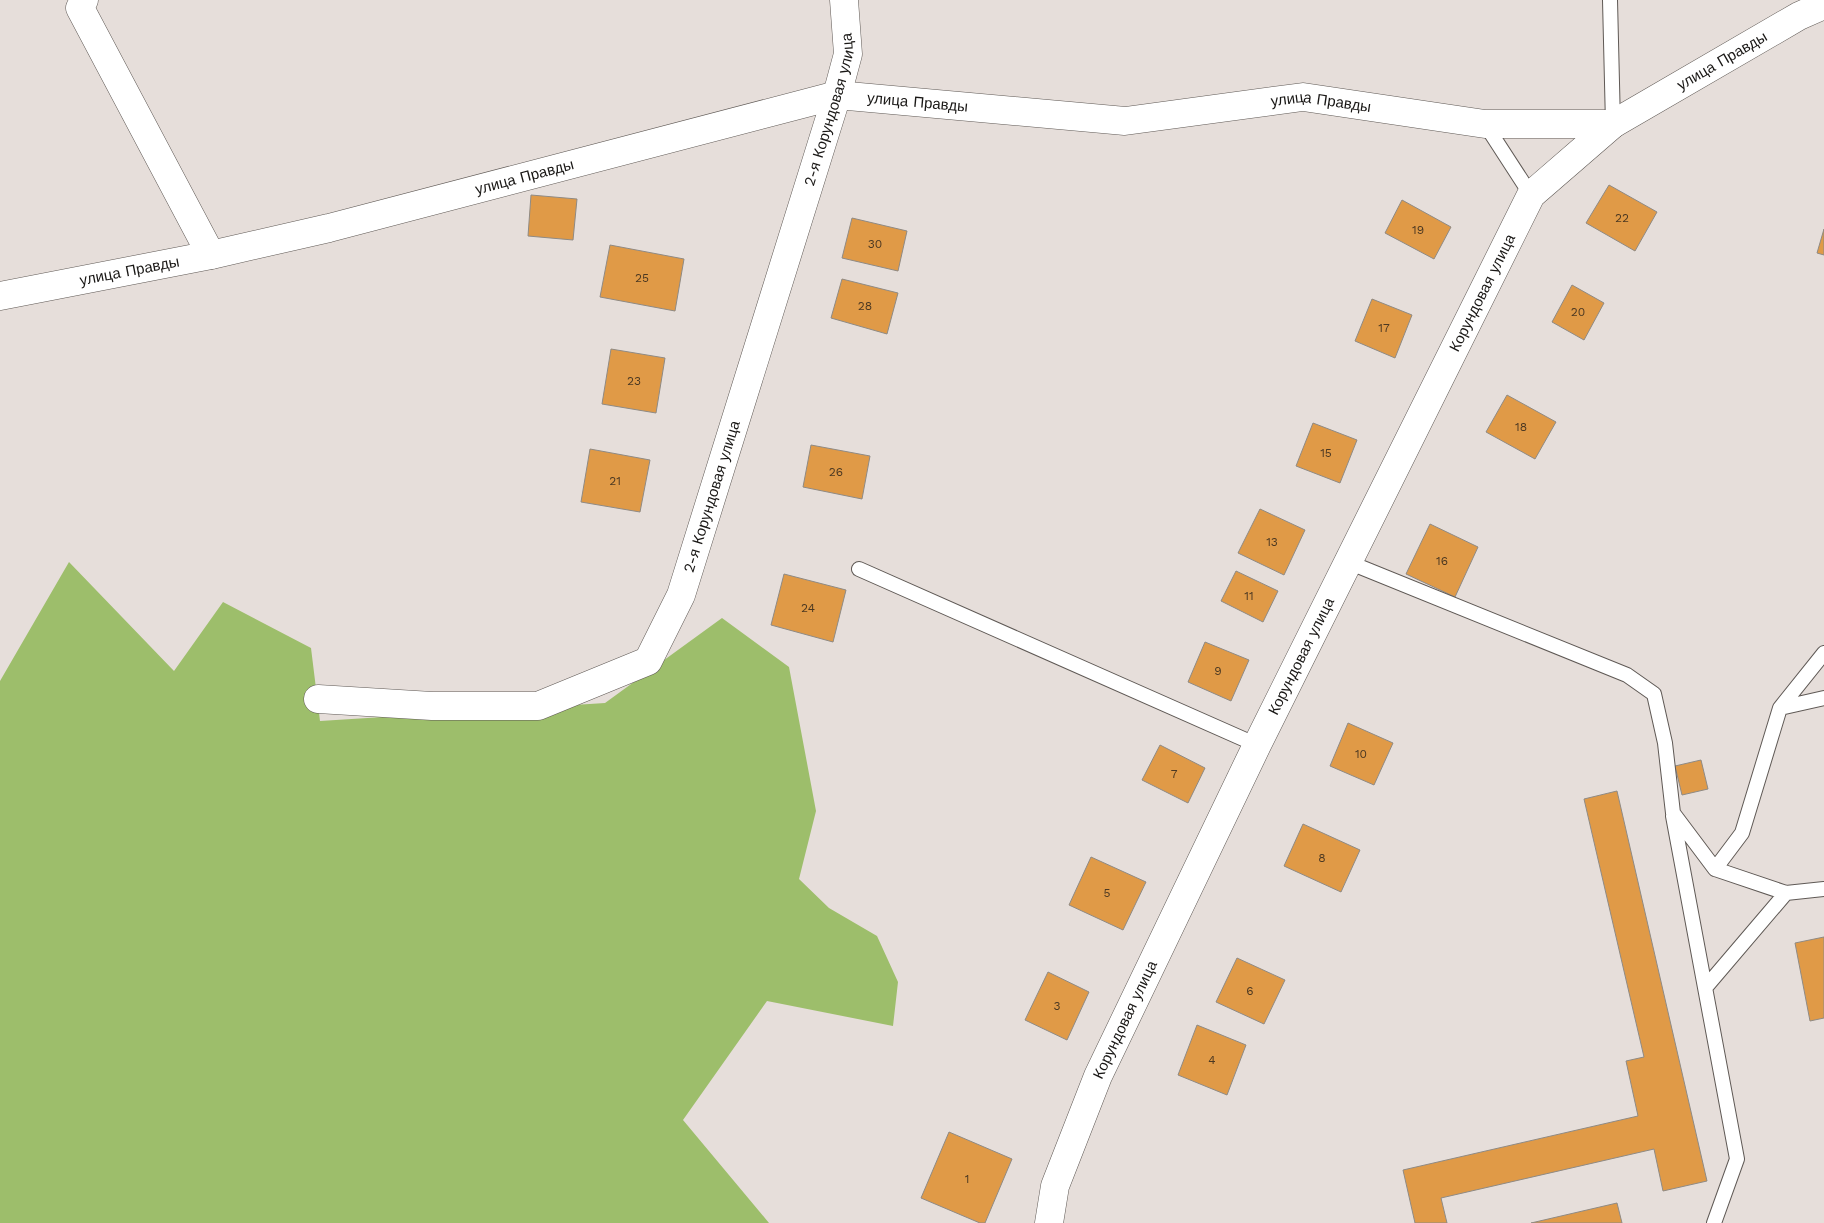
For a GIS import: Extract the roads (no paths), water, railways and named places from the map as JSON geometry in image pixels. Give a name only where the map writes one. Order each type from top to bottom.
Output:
[{"type":"street","points":[[84,0],[80,8],[211,255]]},
{"type":"street","name":"2-я Корундовая улица","points":[[318,699],[432,706],[538,706],[648,661],[681,595],[837,95],[848,54],[844,0]]},
{"type":"street","name":"улица Правды","points":[[0,296],[211,255],[329,228],[837,95],[1125,121],[1303,97],[1485,124],[1613,124],[1799,16],[1824,5]]},
{"type":"street","name":"Корундовая улица","points":[[1049,1223],[1055,1186],[1098,1076],[1257,745],[1531,195],[1613,124]]},
{"type":"lane","points":[[1610,0],[1613,124]]},
{"type":"lane","points":[[1485,124],[1531,195]]},
{"type":"lane","points":[[1348,562],[1627,675],[1654,694],[1665,743],[1673,813],[1737,1159],[1714,1223]]},
{"type":"lane","points":[[859,569],[1257,745]]},
{"type":"lane","points":[[1715,868],[1742,833],[1780,708],[1824,653]]},
{"type":"lane","points":[[1780,708],[1824,698]]},
{"type":"lane","points":[[1673,813],[1715,868],[1786,893],[1824,889]]},
{"type":"lane","points":[[1705,988],[1786,893]]}]
